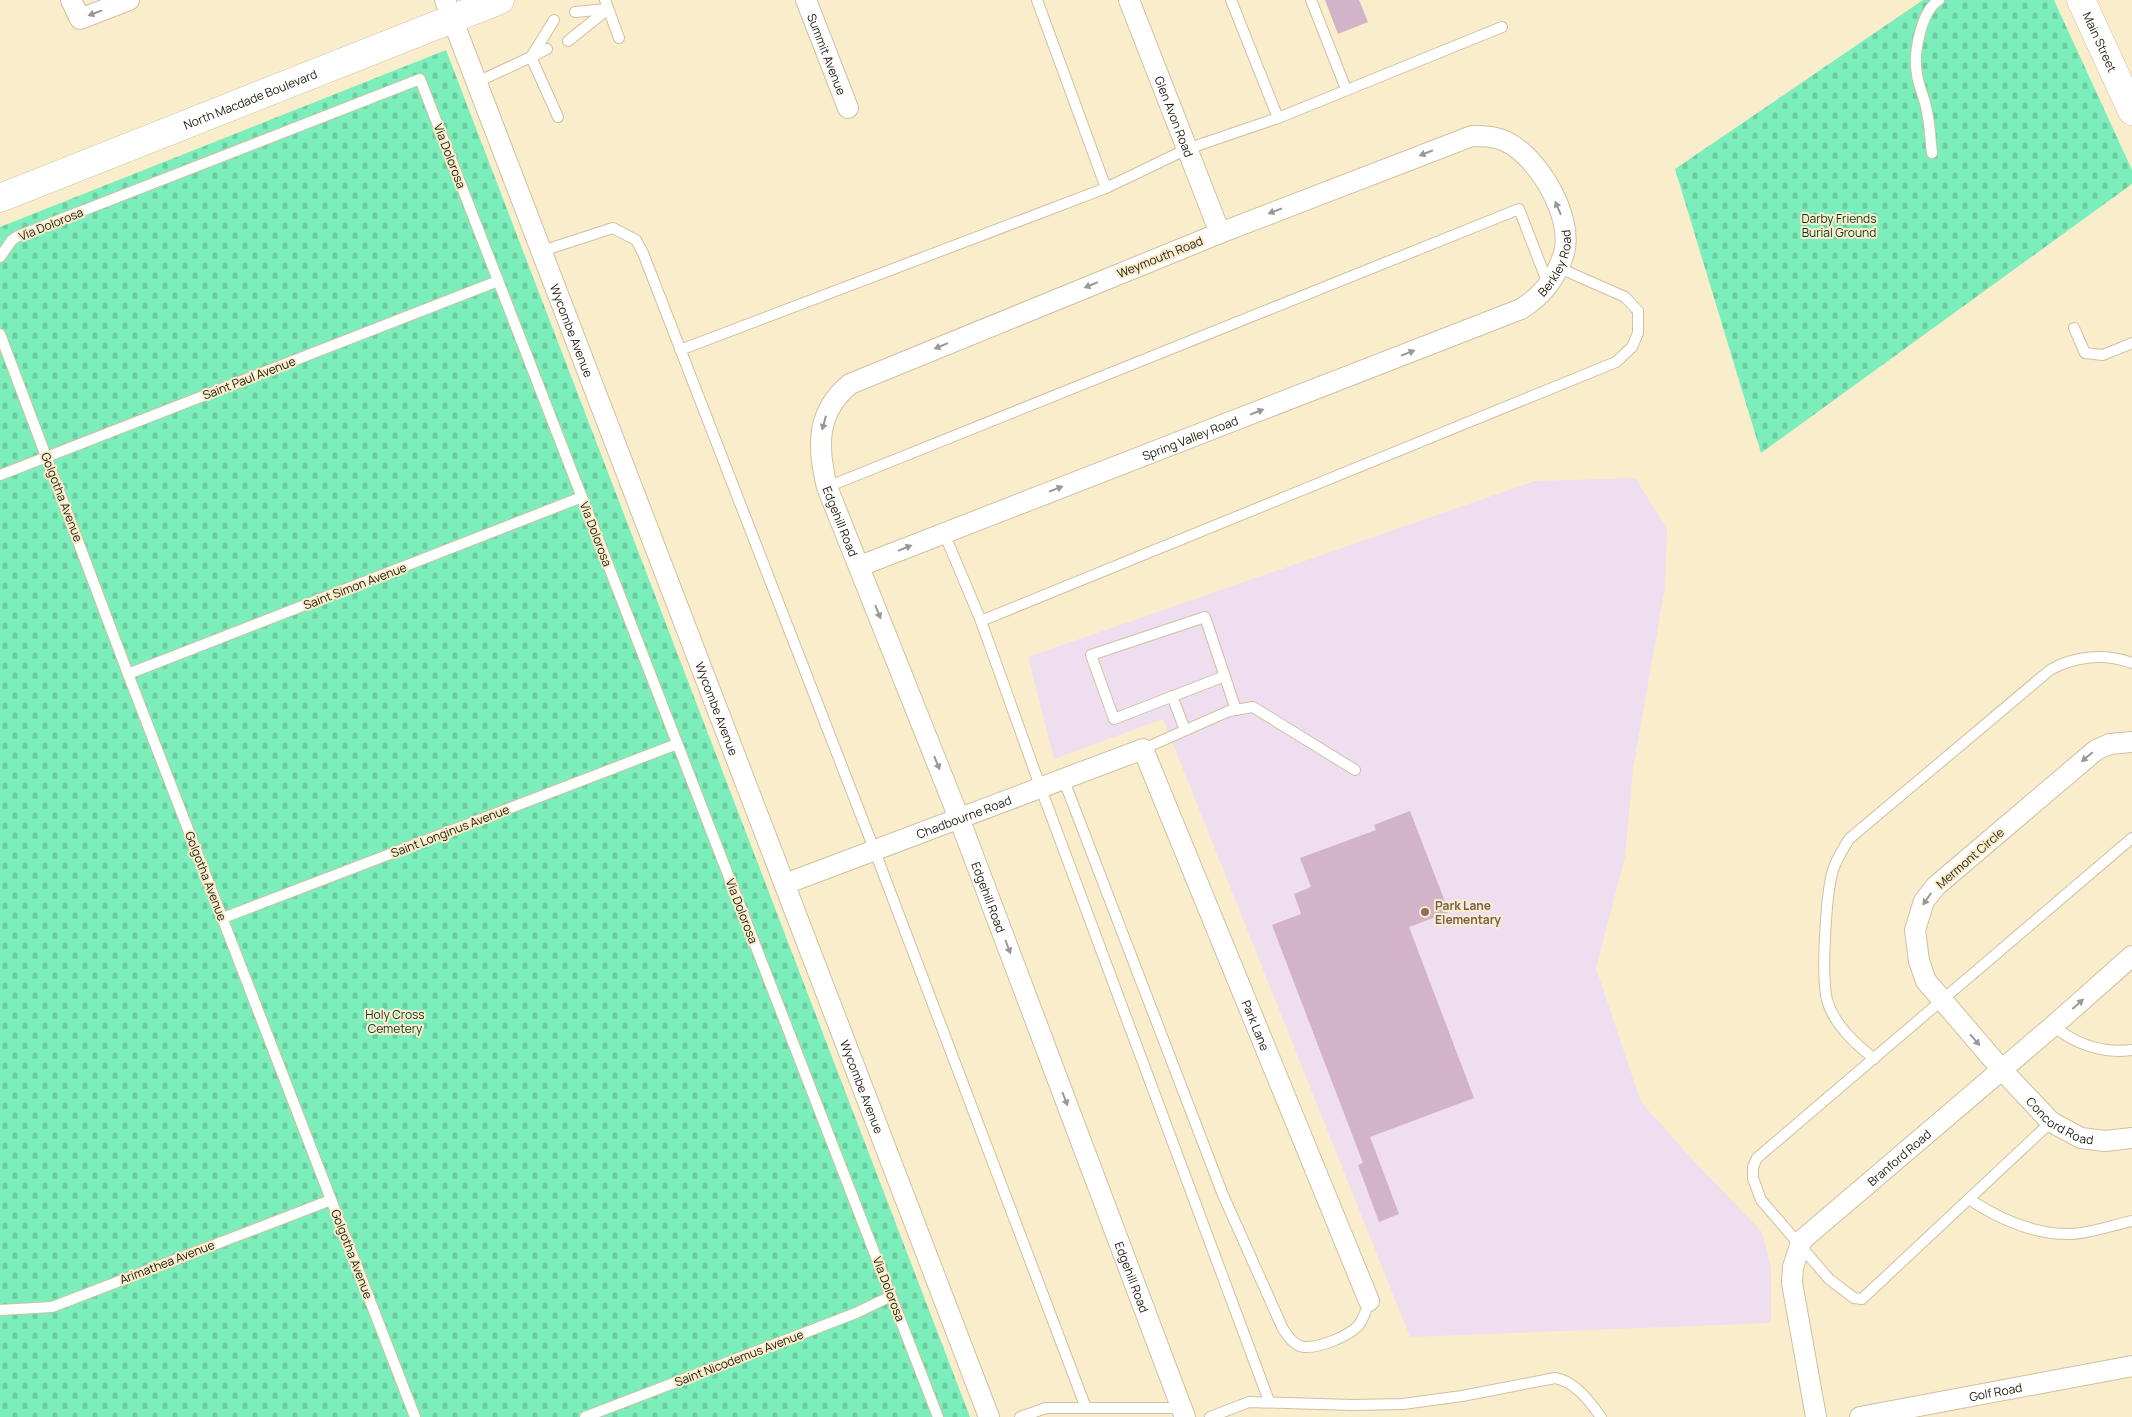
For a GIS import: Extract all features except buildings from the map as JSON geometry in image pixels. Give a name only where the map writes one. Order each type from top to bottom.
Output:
[{"type":"main road","name":"North Macdade Boulevard","points":[[0,198],[449,9],[500,0]]},
{"type":"main road","name":"Main Street","points":[[2081,0],[2132,111]]},
{"type":"street","points":[[71,0],[80,19],[129,0]]},
{"type":"street","name":"Summit Avenue","points":[[806,0],[848,108]]},
{"type":"street","name":"Glen Avon Road","points":[[1129,0],[1220,232]]},
{"type":"street","name":"Wycombe Avenue","points":[[449,9],[990,1417]]},
{"type":"street","name":"Weymouth Road","points":[[850,384],[1220,232],[1472,136]]},
{"type":"street","name":"Berkley Road","points":[[1472,136],[1490,136],[1506,141],[1535,165],[1549,186],[1562,217],[1565,238],[1564,252],[1553,276],[1535,301],[1521,309]]},
{"type":"street","name":"Spring Valley Road","points":[[860,566],[1521,309]]},
{"type":"street","name":"Edgehill Road","points":[[850,384],[837,395],[830,405],[822,428],[820,453],[827,486],[959,818],[1183,1413]]},
{"type":"street","name":"Mermont Circle","points":[[2002,1070],[1926,981],[1919,961],[1915,930],[1924,901],[1936,886],[2096,750],[2110,744],[2132,742]]},
{"type":"street","name":"Chadbourne Road","points":[[785,884],[874,848],[1143,749]]},
{"type":"street","name":"Park Lane","points":[[1143,749],[1369,1301]]},
{"type":"street","name":"Branford Road","points":[[1816,1417],[1792,1283],[1793,1267],[1802,1240],[2002,1070],[2132,956]]},
{"type":"street","name":"Concord Road","points":[[2002,1070],[2050,1122],[2080,1138],[2105,1141],[2132,1138]]},
{"type":"street","name":"Golf Road","points":[[1860,1417],[2132,1366]]},
{"type":"lane","points":[[1037,0],[1106,188]]},
{"type":"lane","points":[[1231,0],[1278,118]]},
{"type":"lane","points":[[1311,0],[1346,90]]},
{"type":"lane","points":[[1932,153],[1927,108],[1917,74],[1916,55],[1927,12],[1931,5],[1939,0]]},
{"type":"lane","points":[[575,12],[606,5]]},
{"type":"lane","points":[[606,5],[619,38]]},
{"type":"lane","points":[[568,41],[606,5]]},
{"type":"lane","points":[[531,57],[554,20]]},
{"type":"lane","points":[[680,350],[1106,188],[1187,149],[1278,118],[1502,27]]},
{"type":"lane","points":[[477,82],[547,49]]},
{"type":"lane","points":[[531,57],[558,118]]},
{"type":"lane","name":"Via Dolorosa","points":[[0,257],[12,240],[18,236],[420,79],[938,1417]]},
{"type":"lane","points":[[827,486],[1519,208],[1553,276],[1625,297],[1638,311],[1638,333],[1632,346],[1616,362],[981,621]]},
{"type":"lane","points":[[542,251],[614,228],[625,232],[636,240],[643,253],[874,848],[1086,1408]]},
{"type":"lane","name":"Saint Paul Avenue","points":[[0,475],[498,281]]},
{"type":"lane","points":[[2074,328],[2085,353],[2103,355],[2132,343]]},
{"type":"lane","name":"Golgotha Avenue","points":[[0,334],[128,674],[415,1417]]},
{"type":"lane","name":"Saint Simon Avenue","points":[[128,674],[582,497]]},
{"type":"lane","points":[[944,533],[981,621],[1040,786],[1269,1401]]},
{"type":"lane","points":[[1225,676],[1114,719],[1091,656],[1205,617],[1225,676],[1236,710]]},
{"type":"lane","points":[[1874,1059],[1850,1038],[1828,1000],[1825,973],[1829,889],[1838,855],[1849,839],[2050,670],[2064,661],[2100,657],[2132,663]]},
{"type":"lane","points":[[1172,696],[1185,730]]},
{"type":"lane","points":[[1143,749],[1236,710],[1253,707],[1355,770]]},
{"type":"lane","name":"Saint Longinus Avenue","points":[[223,918],[678,744]]},
{"type":"lane","points":[[1063,778],[1223,1195],[1283,1329],[1295,1343],[1304,1347],[1338,1340],[1357,1327],[1362,1320],[1369,1301]]},
{"type":"lane","points":[[2050,1122],[1862,1299],[1854,1298],[1844,1292],[1799,1246],[1760,1200],[1753,1178],[1753,1167],[1757,1158],[2132,838]]},
{"type":"lane","points":[[2053,1026],[2069,1039],[2091,1048],[2109,1052],[2132,1050]]},
{"type":"lane","points":[[1969,1199],[1992,1215],[2042,1231],[2073,1234],[2132,1221]]},
{"type":"lane","name":"Arimathea Avenue","points":[[0,1310],[52,1307],[331,1200]]},
{"type":"lane","name":"Saint Nicodemus Avenue","points":[[585,1417],[856,1313],[892,1296]]},
{"type":"lane","points":[[1210,1417],[1249,1402],[1269,1401],[1352,1405],[1403,1404],[1462,1396],[1555,1378],[1565,1380],[1584,1397],[1601,1417]]},
{"type":"lane","points":[[1020,1417],[1046,1408],[1183,1413]]},
{"type":"shaded area","name":"Park Lane Elementary","points":[[1635,478],[1667,528],[1665,587],[1633,769],[1625,857],[1596,968],[1641,1102],[1692,1159],[1762,1232],[1771,1267],[1771,1323],[1410,1337],[1163,719],[1054,759],[1028,657],[1535,481]]},
{"type":"green space","name":"Darby Friends Burial Ground","points":[[1923,0],[2054,0],[2132,170],[2132,184],[1761,453],[1675,169]]},
{"type":"green space","name":"Holy Cross Cemetery","points":[[446,50],[970,1417],[0,1417],[0,227]]},
{"type":"place","name":"Park Lane Elementary","points":[[1425,912]]}]
